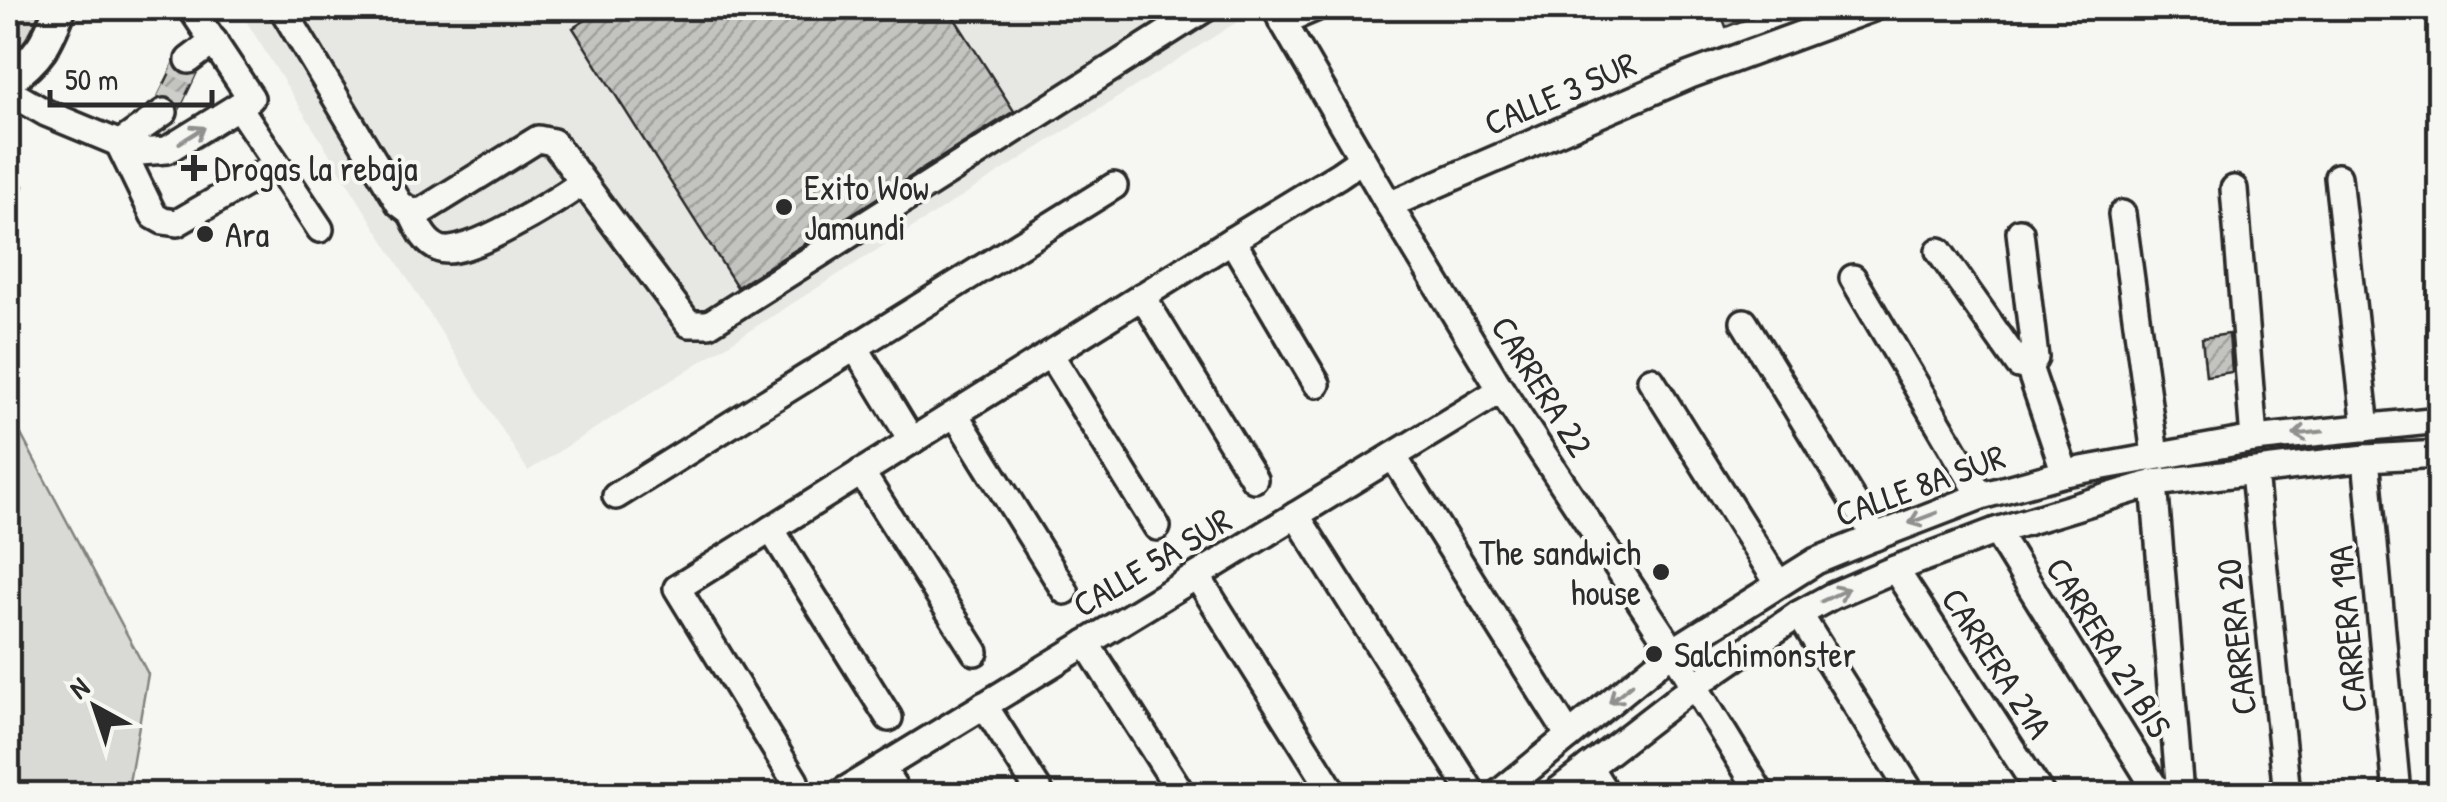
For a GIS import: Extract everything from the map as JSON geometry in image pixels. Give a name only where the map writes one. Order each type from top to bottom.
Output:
[{"type":"main road","points":[[8,80],[28,66],[49,38],[60,8]]},
{"type":"street","points":[[8,91],[58,118],[140,152],[167,150],[251,98],[191,8]]},
{"type":"street","points":[[282,8],[399,203],[411,212],[429,244],[445,251],[491,236],[582,183]]},
{"type":"street","points":[[411,212],[422,211],[538,139],[554,142],[689,324],[709,324],[1206,8]]},
{"type":"street","points":[[1279,15],[1315,8]]},
{"type":"street","name":"CALLE 3 SUR","points":[[1389,204],[1690,75],[1873,8]]},
{"type":"street","name":"CARRERA 22","points":[[1279,15],[1501,390],[1673,651],[1761,794]]},
{"type":"street","points":[[189,60],[214,41]]},
{"type":"street","points":[[238,106],[320,229]]},
{"type":"street","points":[[119,144],[164,112]]},
{"type":"street","points":[[119,144],[154,216],[163,222],[177,223],[276,165]]},
{"type":"street","points":[[795,781],[676,588],[1362,158]]},
{"type":"street","points":[[2338,176],[2366,428]]},
{"type":"street","points":[[616,496],[1114,186]]},
{"type":"street","points":[[2234,189],[2254,439]]},
{"type":"street","points":[[2122,214],[2155,455]]},
{"type":"street","points":[[2020,232],[2036,358],[2029,368]]},
{"type":"street","points":[[1232,240],[1318,384]]},
{"type":"street","points":[[1939,251],[2019,365],[2029,368]]},
{"type":"street","points":[[1853,278],[1981,496]]},
{"type":"street","points":[[1142,296],[1254,479]]},
{"type":"street","points":[[1744,322],[1874,536]]},
{"type":"street","points":[[854,347],[912,440]]},
{"type":"street","points":[[1050,354],[1157,527]]},
{"type":"street","points":[[2029,368],[2065,472]]},
{"type":"street","points":[[1651,380],[1778,583]]},
{"type":"street","name":"CALLE 5A SUR","points":[[839,794],[1501,390]]},
{"type":"street","points":[[955,414],[1065,591]]},
{"type":"street","name":"CALLE 8A SUR","points":[[1498,794],[1673,651],[1816,561],[1874,536],[1981,496],[2065,472],[2254,439],[2440,420]]},
{"type":"street","name":"CALLE 8A SUR","points":[[1554,794],[1694,686],[1799,614],[1894,569],[1996,531],[2154,484],[2366,458],[2440,454]]},
{"type":"street","points":[[1393,456],[1569,736]]},
{"type":"street","name":"CARRERA 19A","points":[[2366,458],[2397,794]]},
{"type":"street","points":[[862,472],[975,652]]},
{"type":"street","name":"CARRERA 20","points":[[2254,473],[2287,794]]},
{"type":"street","points":[[2154,484],[2180,794]]},
{"type":"street","points":[[1296,515],[1473,794]]},
{"type":"street","points":[[771,529],[889,718]]},
{"type":"street","name":"CARRERA 21 BIS","points":[[1996,531],[2154,786],[2167,794]]},
{"type":"street","name":"CARRERA 21A","points":[[1894,569],[2040,794]]},
{"type":"street","points":[[1197,576],[1334,794]]},
{"type":"street","points":[[1799,614],[1912,794]]},
{"type":"street","points":[[1086,644],[1182,794]]},
{"type":"street","points":[[984,705],[1041,794]]},
{"type":"street","points":[[1589,766],[1606,794]]},
{"type":"street","points":[[882,768],[898,794]]},
{"type":"shaded area","points":[[8,8],[60,8],[8,80]]},
{"type":"shaded area","points":[[238,8],[1259,8],[528,471]]},
{"type":"shaded area","points":[[8,182],[23,186],[8,240]]},
{"type":"shaded area","points":[[8,410],[148,674],[127,794],[8,794]]},
{"type":"building","name":"Exito Wow Jamundi","points":[[605,8],[948,8],[1014,111],[737,287],[573,28]]},
{"type":"building","points":[[1719,8],[1772,8],[1773,9],[1726,27]]},
{"type":"building","points":[[174,64],[182,74],[196,74],[180,108],[172,98],[158,97]]},
{"type":"building","points":[[2229,334],[2232,372],[2206,376],[2202,338]]},
{"type":"tunnel","points":[[164,112],[189,60]]},
{"type":"place","name":"Drogas la rebaja","points":[[194,168]]},
{"type":"place","name":"Exito Wow Jamundi","points":[[784,207]]},
{"type":"place","name":"Ara","points":[[205,234]]},
{"type":"place","name":"The sandwich house","points":[[1661,572]]},
{"type":"place","name":"Salchimonster","points":[[1654,654]]}]
